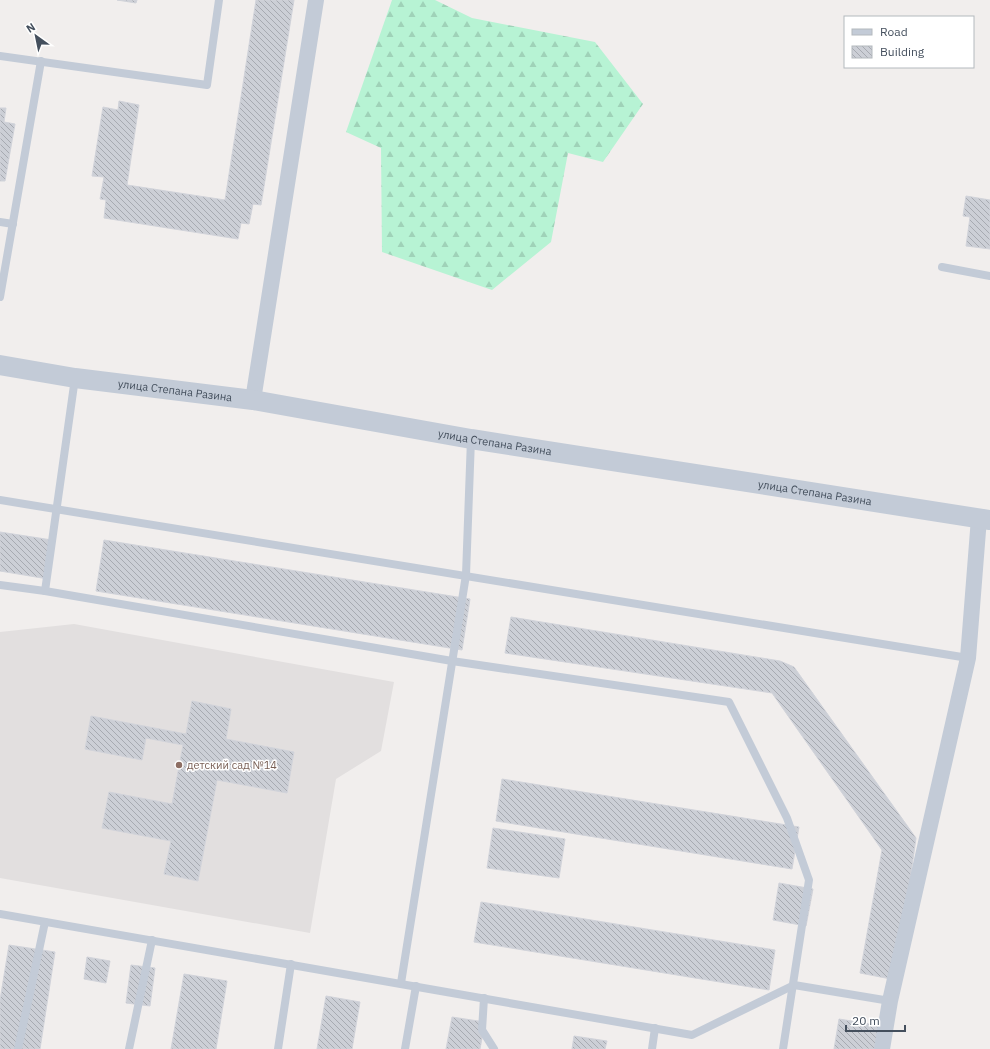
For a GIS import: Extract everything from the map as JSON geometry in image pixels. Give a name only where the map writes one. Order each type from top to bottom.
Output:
[{"type":"street","points":[[254,400],[316,0]]},
{"type":"street","name":"улица Степана Разина","points":[[0,365],[75,378],[254,400],[471,439],[984,519]]},
{"type":"street","points":[[882,1049],[890,1001],[968,658],[984,519]]},
{"type":"lane","points":[[0,56],[207,85],[218,0]]},
{"type":"lane","points":[[0,297],[41,61]]},
{"type":"lane","points":[[0,222],[13,224]]},
{"type":"lane","points":[[942,267],[990,276]]},
{"type":"lane","points":[[45,592],[75,378]]},
{"type":"lane","points":[[401,983],[466,575],[471,439]]},
{"type":"lane","points":[[0,500],[968,658]]},
{"type":"lane","points":[[0,585],[452,661],[729,702],[787,818],[809,880],[784,1049]]},
{"type":"lane","points":[[0,914],[692,1034],[794,985],[890,1001]]},
{"type":"lane","points":[[18,1049],[45,922]]},
{"type":"lane","points":[[129,1049],[152,940]]},
{"type":"lane","points":[[278,1049],[291,964]]},
{"type":"lane","points":[[405,1049],[416,986]]},
{"type":"lane","points":[[484,998],[482,1030],[494,1049]]},
{"type":"lane","points":[[652,1049],[655,1028]]},
{"type":"shaded area","name":"детский сад №14","points":[[74,624],[394,682],[381,751],[336,779],[310,933],[0,878],[0,632]]},
{"type":"green space","points":[[392,0],[435,0],[472,18],[595,42],[643,104],[603,162],[568,153],[551,242],[492,290],[382,252],[381,148],[346,132]]},
{"type":"building","points":[[117,0],[137,0],[136,3]]},
{"type":"building","points":[[256,0],[294,0],[261,205],[253,204],[249,224],[241,223],[238,239],[104,218],[106,200],[100,199],[104,177],[92,176],[103,107],[118,110],[119,101],[139,105],[127,185],[225,200]]},
{"type":"building","points":[[0,108],[6,108],[4,122],[15,124],[5,181],[0,181]]},
{"type":"building","points":[[966,196],[990,200],[990,249],[966,246],[970,217],[963,216]]},
{"type":"building","points":[[0,532],[52,540],[48,579],[0,571]]},
{"type":"building","points":[[104,540],[470,599],[462,650],[96,591]]},
{"type":"building","points":[[511,617],[780,661],[794,667],[916,838],[896,980],[860,973],[882,850],[772,693],[505,653]]},
{"type":"building","points":[[192,701],[231,709],[226,739],[294,752],[287,793],[217,780],[198,881],[164,874],[171,841],[102,828],[109,792],[172,804],[183,745],[146,738],[142,760],[85,749],[91,716],[186,734]]},
{"type":"building","points":[[502,779],[799,827],[792,869],[496,821]]},
{"type":"building","points":[[493,828],[565,839],[559,878],[487,868]]},
{"type":"building","points":[[779,883],[813,889],[806,926],[773,920]]},
{"type":"building","points":[[481,902],[775,950],[769,990],[474,942]]},
{"type":"building","points":[[9,945],[55,952],[40,1049],[0,1049],[0,1000]]},
{"type":"building","points":[[87,957],[110,961],[106,983],[84,979]]},
{"type":"building","points":[[131,965],[155,968],[150,1006],[126,1003]]},
{"type":"building","points":[[184,974],[227,981],[216,1049],[171,1049]]},
{"type":"building","points":[[326,996],[360,1002],[352,1049],[317,1049]]},
{"type":"building","points":[[452,1017],[485,1022],[480,1049],[446,1049]]},
{"type":"building","points":[[839,1019],[883,1026],[879,1049],[834,1049]]},
{"type":"building","points":[[574,1036],[607,1041],[605,1049],[572,1049]]},
{"type":"place","name":"детский сад №14","points":[[179,765]]}]
